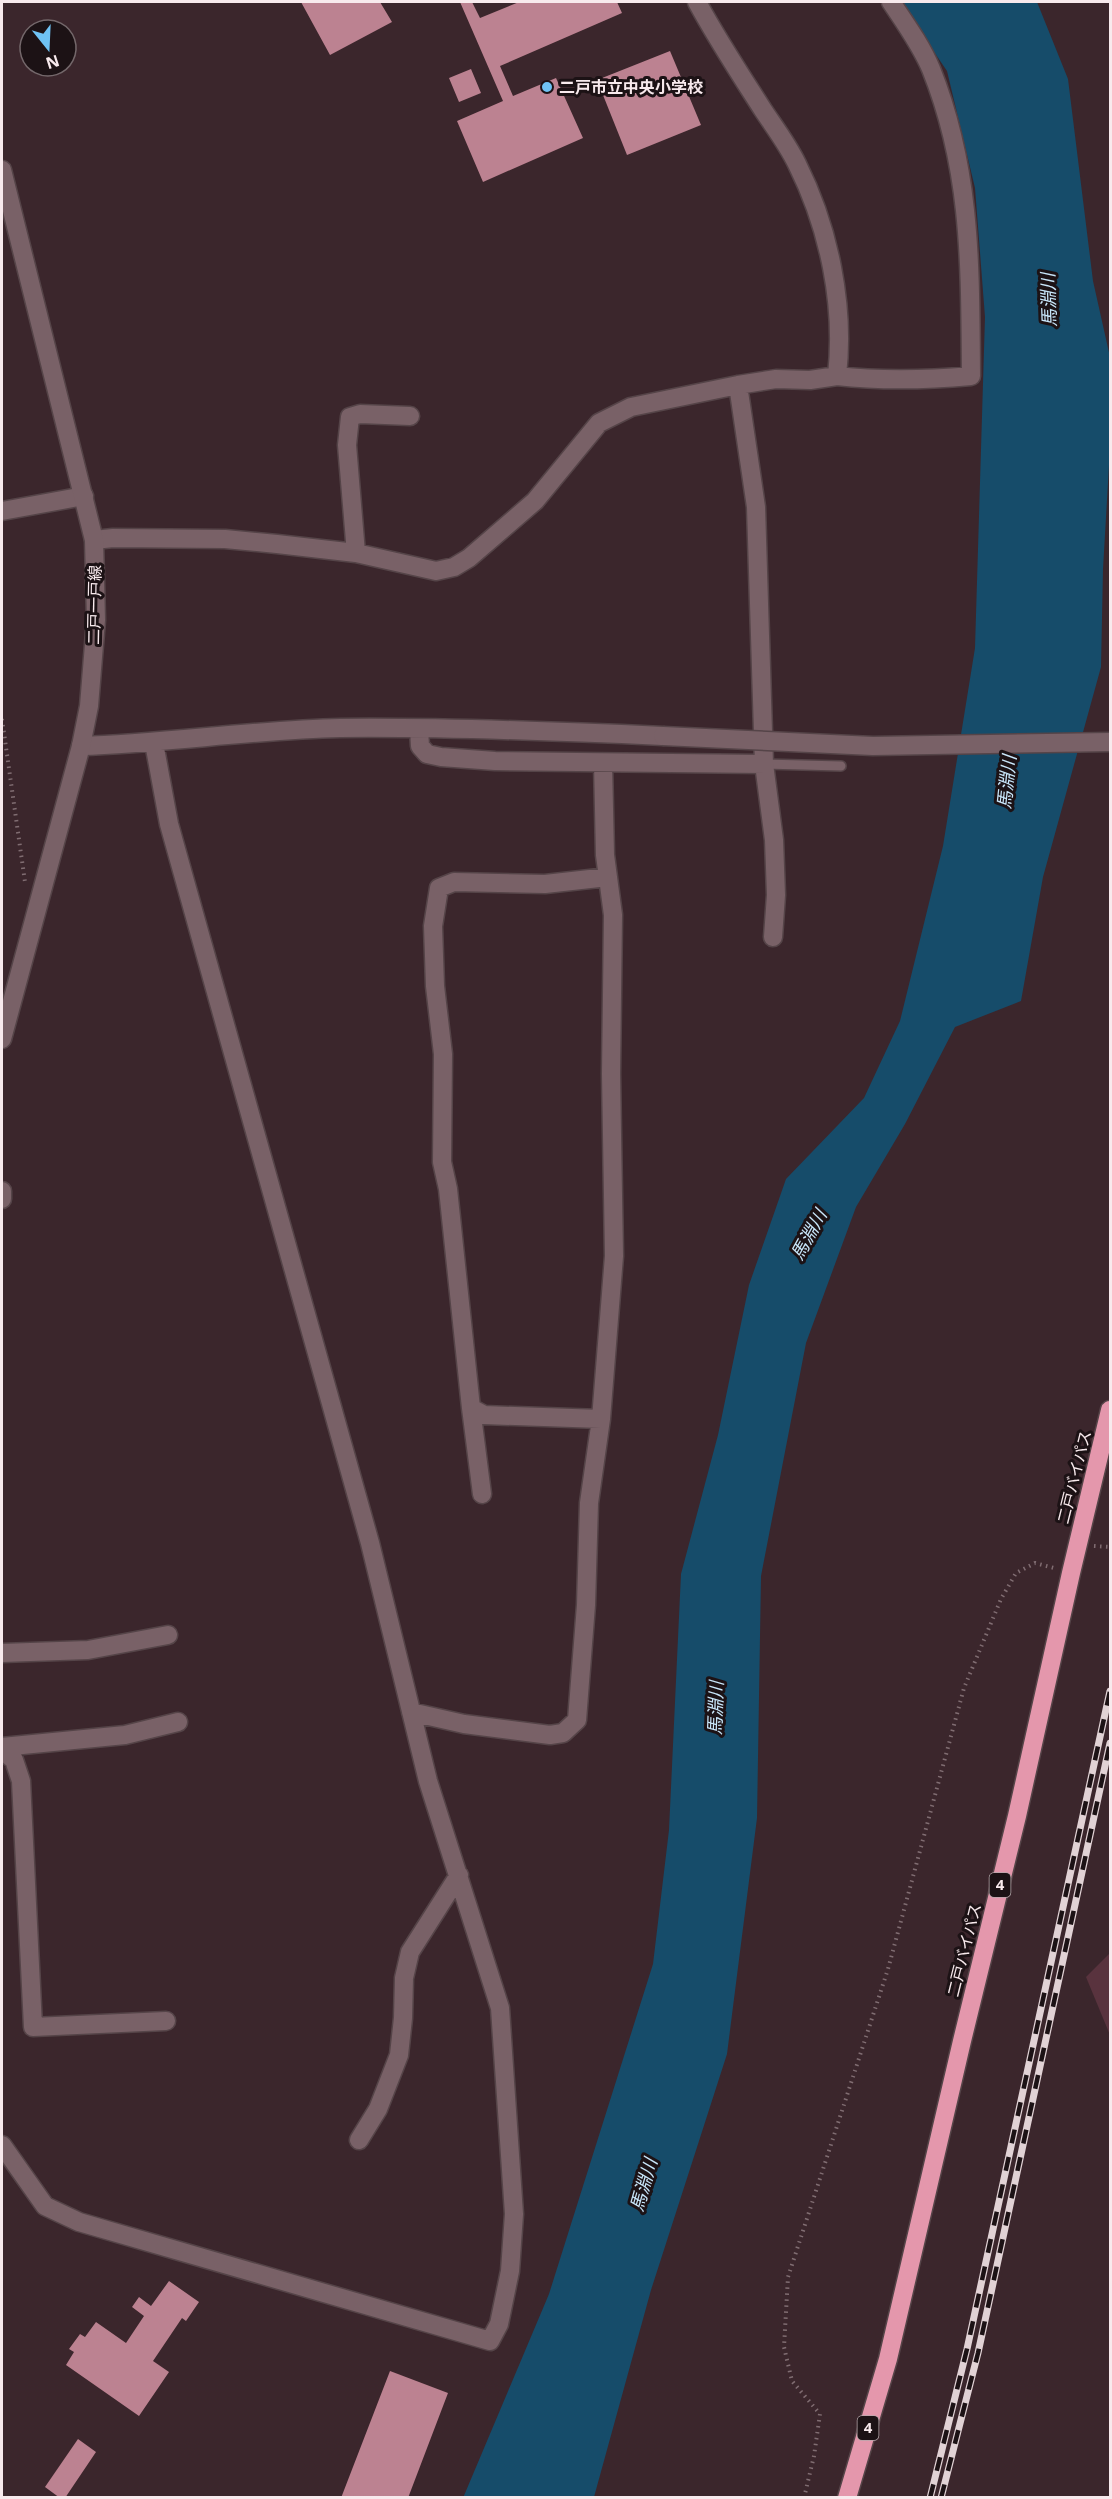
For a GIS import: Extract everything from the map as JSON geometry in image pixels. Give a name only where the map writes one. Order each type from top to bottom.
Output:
[{"type":"highway","name":"二戸バイパス","points":[[847,2498],[888,2359],[1017,1816],[1110,1410]]},
{"type":"street","points":[[697,2],[719,42],[796,162],[818,208],[828,242],[840,342],[837,376]]},
{"type":"street","points":[[94,540],[113,538],[225,539],[356,553],[436,571],[454,567],[469,558],[535,501],[599,423],[631,407],[687,394],[776,379],[810,380],[837,376],[875,380],[971,376],[970,261],[963,183],[953,133],[930,67],[891,2]]},
{"type":"street","name":"二戸一戸線","points":[[2,170],[94,540],[96,620],[89,706],[81,746],[2,1039]]},
{"type":"street","points":[[738,385],[756,507],[764,764],[774,840],[776,895],[773,937]]},
{"type":"street","points":[[356,553],[347,445],[350,417],[360,414],[410,416]]},
{"type":"street","points":[[2,511],[84,496]]},
{"type":"street","points":[[81,746],[154,743],[338,729],[480,728],[873,746],[1110,742]]},
{"type":"street","points":[[419,729],[420,746],[427,754],[441,757],[495,761],[764,764]]},
{"type":"street","points":[[2,2145],[45,2206],[79,2222],[490,2341],[499,2324],[510,2271],[514,2214],[500,2007],[428,1781],[370,1543],[169,824],[154,743]]},
{"type":"street","points":[[411,1712],[464,1724],[550,1735],[563,1733],[577,1720],[586,1605],[589,1503],[601,1419],[614,1256],[611,1074],[613,915],[605,855],[603,763]]},
{"type":"street","points":[[482,1494],[448,1189],[442,1162],[443,1054],[435,986],[434,926],[439,888],[454,882],[545,884],[608,877]]},
{"type":"street","points":[[2,1191],[2,1199]]},
{"type":"street","points":[[471,1408],[484,1415],[601,1419]]},
{"type":"street","points":[[2,1653],[88,1650],[168,1635]]},
{"type":"street","points":[[2,1749],[125,1735],[178,1722]]},
{"type":"street","points":[[2,1749],[14,1760],[21,1781],[33,2027],[166,2021]]},
{"type":"street","points":[[359,2140],[378,2109],[399,2055],[404,2018],[404,1978],[410,1952],[459,1875]]},
{"type":"lane","points":[[764,764],[841,766]]},
{"type":"path","points":[[2,719],[24,882],[43,885]]},
{"type":"path","points":[[804,2498],[814,2456],[820,2414],[792,2381],[784,2347],[788,2277],[888,1969],[964,1688],[1001,1599],[1016,1573],[1035,1563],[1071,1573]]},
{"type":"shaded area","points":[[1110,1953],[1110,2035],[1086,1977]]},
{"type":"water","name":"馬淵川","points":[[900,2],[1037,2],[1068,79],[1093,281],[1110,357],[1110,448],[1103,569],[1101,667],[1043,877],[1021,1001],[955,1027],[905,1124],[856,1207],[806,1343],[761,1576],[757,1818],[727,2054],[651,2290],[594,2497],[463,2498],[549,2294],[653,1964],[669,1830],[681,1574],[718,1435],[749,1285],[786,1179],[864,1098],[900,1021],[943,846],[975,648],[985,317],[975,188],[947,71]]},
{"type":"building","points":[[301,2],[380,2],[392,22],[330,55]]},
{"type":"building","name":"二戸市立中央小学校","points":[[460,2],[472,2],[480,18],[519,2],[617,2],[622,13],[500,66],[513,96],[556,78],[583,138],[483,182],[457,121],[503,101]]},
{"type":"building","points":[[670,51],[701,125],[627,155],[597,80]]},
{"type":"building","points":[[471,69],[481,93],[459,102],[449,78]]},
{"type":"building","points":[[169,2281],[199,2302],[186,2321],[182,2318],[153,2361],[169,2372],[139,2416],[66,2365],[74,2352],[69,2349],[80,2334],[85,2337],[96,2322],[126,2343],[144,2316],[132,2307],[139,2297],[151,2306]]},
{"type":"building","points":[[390,2371],[448,2393],[408,2498],[341,2498]]},
{"type":"building","points":[[78,2439],[96,2452],[65,2498],[60,2498],[45,2487]]},
{"type":"railway","points":[[930,2498],[967,2349],[1110,1691]]},
{"type":"railway","points":[[941,2498],[978,2353],[1110,1743]]},
{"type":"place","name":"二戸市立中央小学校","points":[[547,87]]}]
